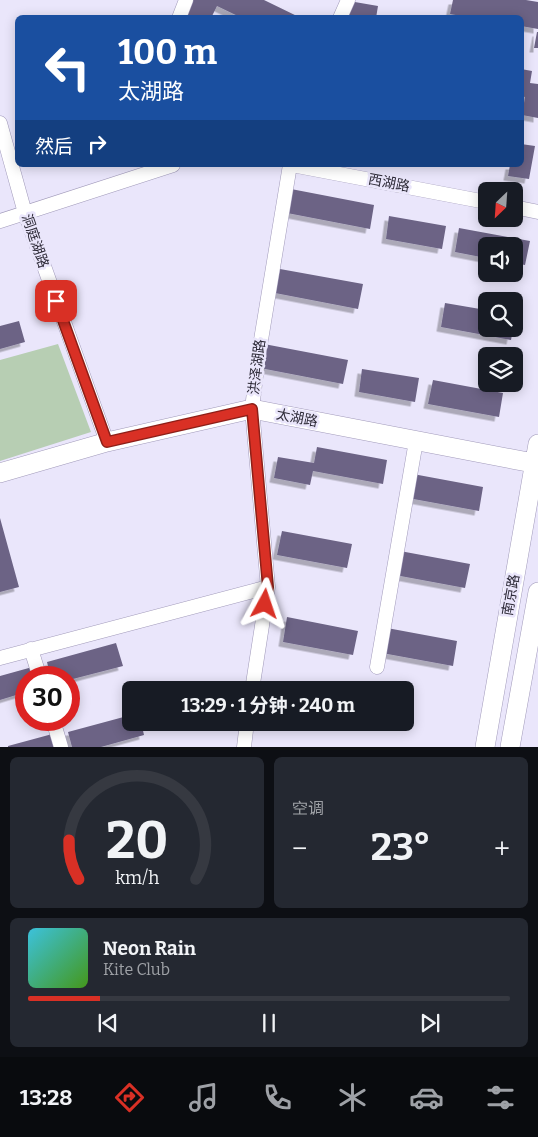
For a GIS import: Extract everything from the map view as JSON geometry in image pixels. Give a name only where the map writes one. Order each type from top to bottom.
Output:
[{"type":"street","points":[[180,15],[186,0]]},
{"type":"street","points":[[341,15],[348,0]]},
{"type":"street","name":"洞庭湖路","points":[[0,123],[24,213],[107,442]]},
{"type":"street","points":[[0,221],[164,167]]},
{"type":"street","name":"洪泽湖路","points":[[253,681],[268,587],[252,409],[258,358],[291,167]]},
{"type":"street","name":"西湖路","points":[[302,167],[478,200]]},
{"type":"street","points":[[523,209],[538,212]]},
{"type":"street","name":"太湖路","points":[[0,473],[107,442],[252,409],[536,464]]},
{"type":"street","points":[[377,667],[416,441]]},
{"type":"street","name":"南京路","points":[[485,747],[538,444]]},
{"type":"street","points":[[0,658],[268,587]]},
{"type":"street","name":"南京路","points":[[510,747],[538,592]]},
{"type":"street","points":[[31,649],[36,666]]},
{"type":"street","points":[[56,731],[61,747]]},
{"type":"street","points":[[244,747],[247,731]]},
{"type":"green space","points":[[58,344],[91,432],[0,461],[0,360]]},
{"type":"building","points":[[191,0],[264,0],[295,15],[236,15],[217,6],[212,15],[184,15]]},
{"type":"building","points":[[453,0],[526,0],[538,2],[538,29],[524,27],[524,15],[450,14]]},
{"type":"building","points":[[349,1],[378,6],[376,15],[346,15]]},
{"type":"building","points":[[537,32],[538,48],[534,48]]},
{"type":"building","points":[[524,70],[532,71],[530,83],[538,84],[538,118],[524,115]]},
{"type":"building","points":[[524,144],[535,146],[529,179],[508,176],[510,167],[524,167]]},
{"type":"building","points":[[291,189],[374,205],[370,229],[287,213]]},
{"type":"building","points":[[389,216],[446,226],[442,249],[386,239]]},
{"type":"building","points":[[459,228],[508,237],[478,237],[478,256],[455,252]]},
{"type":"building","points":[[523,240],[530,241],[525,265],[523,265]]},
{"type":"building","points":[[280,269],[363,284],[358,309],[275,293]]},
{"type":"building","points":[[445,303],[478,309],[478,334],[441,327]]},
{"type":"building","points":[[19,321],[25,342],[0,349],[0,326]]},
{"type":"building","points":[[495,337],[512,337],[511,340]]},
{"type":"building","points":[[264,344],[348,360],[343,384],[260,368]]},
{"type":"building","points":[[362,369],[419,378],[415,402],[359,392]]},
{"type":"building","points":[[433,380],[478,388],[478,392],[503,393],[499,417],[428,404]]},
{"type":"building","points":[[317,447],[387,460],[383,484],[313,471],[310,485],[274,478],[278,457],[314,463]]},
{"type":"building","points":[[413,474],[483,487],[479,511],[408,498]]},
{"type":"building","points":[[0,518],[19,587],[0,592]]},
{"type":"building","points":[[282,531],[352,544],[347,568],[277,555]]},
{"type":"building","points":[[400,551],[470,564],[465,588],[395,575]]},
{"type":"building","points":[[287,617],[358,631],[353,655],[283,642]]},
{"type":"building","points":[[387,628],[457,641],[453,666],[382,653]]},
{"type":"building","points":[[116,643],[123,666],[80,677],[80,666],[48,666],[47,662]]},
{"type":"building","points":[[15,672],[15,695],[0,700],[0,676]]},
{"type":"building","points":[[122,717],[122,731],[143,731],[144,735],[101,747],[72,747],[68,732],[80,731],[80,729]]},
{"type":"building","points":[[56,733],[60,747],[8,747],[8,746]]},
{"type":"route","points":[[56,301],[107,442],[252,409],[268,587],[265,604]]}]
